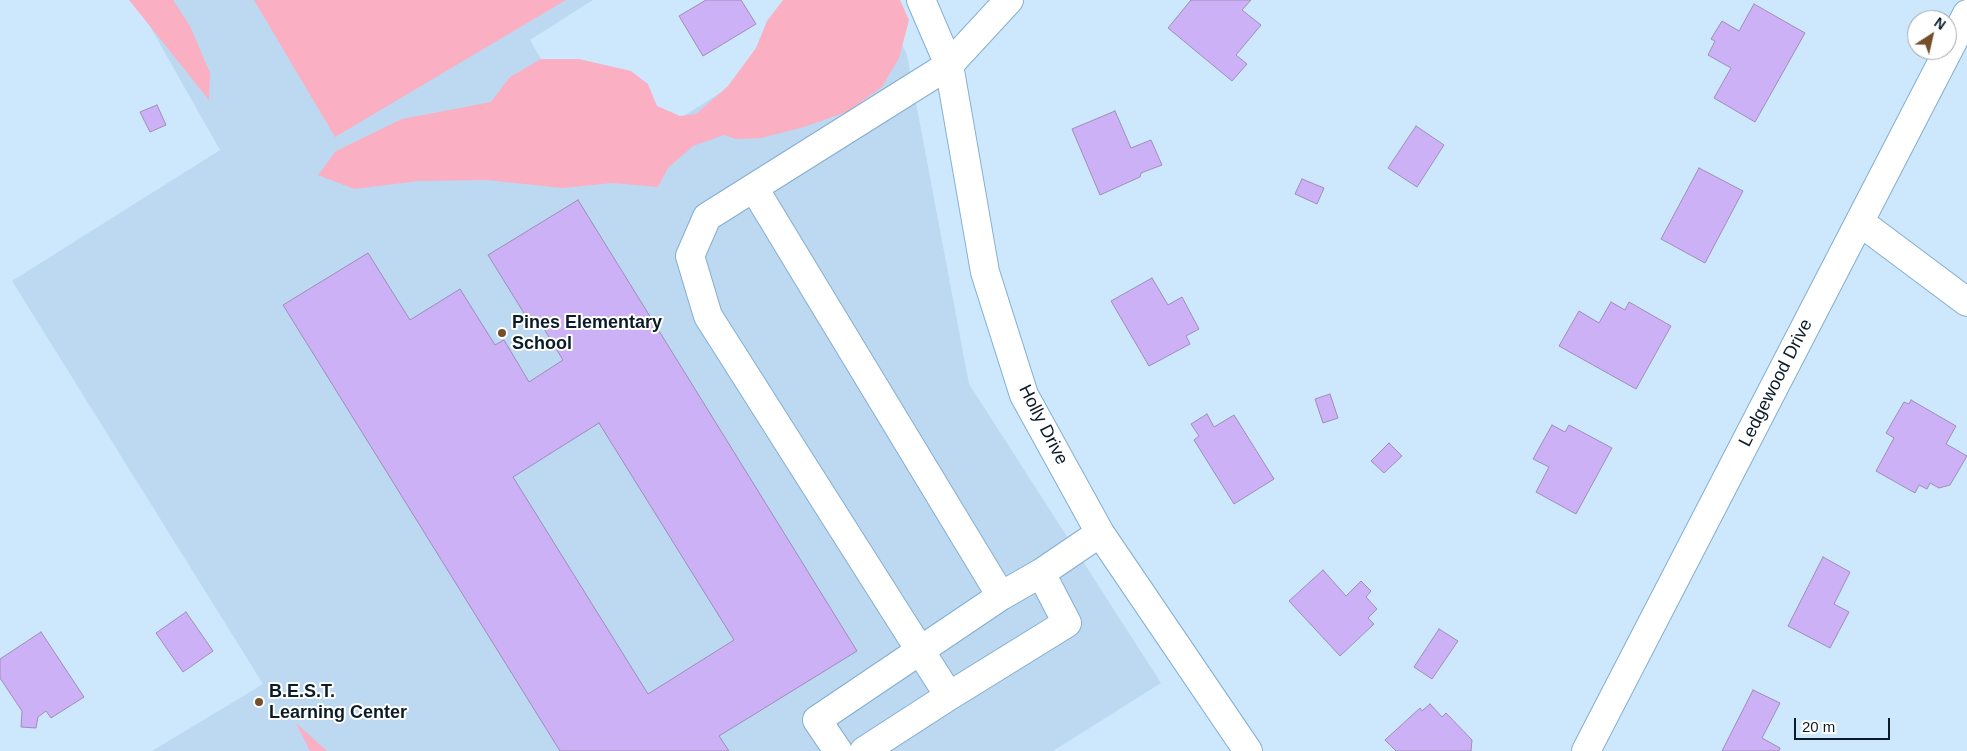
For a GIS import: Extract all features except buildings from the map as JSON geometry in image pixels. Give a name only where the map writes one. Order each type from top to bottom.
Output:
[{"type":"street","name":"Holly Drive","points":[[921,0],[949,64],[985,272],[1024,395],[1100,533],[1248,751]]},
{"type":"street","points":[[949,696],[708,316],[690,256],[708,217],[949,64],[1009,0]]},
{"type":"street","name":"Ledgewood Drive","points":[[1586,751],[1967,14]]},
{"type":"street","points":[[754,188],[1001,596]]},
{"type":"street","points":[[1860,222],[1967,302]]},
{"type":"street","points":[[838,751],[818,720],[1001,596],[1041,573],[1100,533]]},
{"type":"street","points":[[864,751],[1067,623],[1041,573]]},
{"type":"shaded area","points":[[129,0],[173,0],[190,26],[210,73],[209,100]]},
{"type":"shaded area","name":"Pines Elementary School","points":[[135,0],[593,0],[530,40],[603,167],[867,0],[880,0],[907,55],[969,384],[1161,683],[1053,751],[152,751],[263,684],[12,281],[220,150]]},
{"type":"shaded area","points":[[254,0],[566,0],[335,137]]},
{"type":"shaded area","points":[[783,0],[900,0],[909,20],[899,58],[882,87],[847,112],[804,127],[761,138],[736,139],[724,135],[693,146],[668,168],[658,187],[613,183],[562,188],[487,180],[419,181],[354,189],[318,175],[336,151],[402,119],[491,102],[510,77],[541,59],[579,59],[631,71],[648,84],[657,106],[680,116],[696,114],[728,86],[756,48],[767,21]]},
{"type":"shaded area","points":[[296,723],[327,751],[310,751]]},
{"type":"place","name":"Pines Elementary School","points":[[502,333]]},
{"type":"place","name":"B.E.S.T. Learning Center","points":[[259,702]]}]
